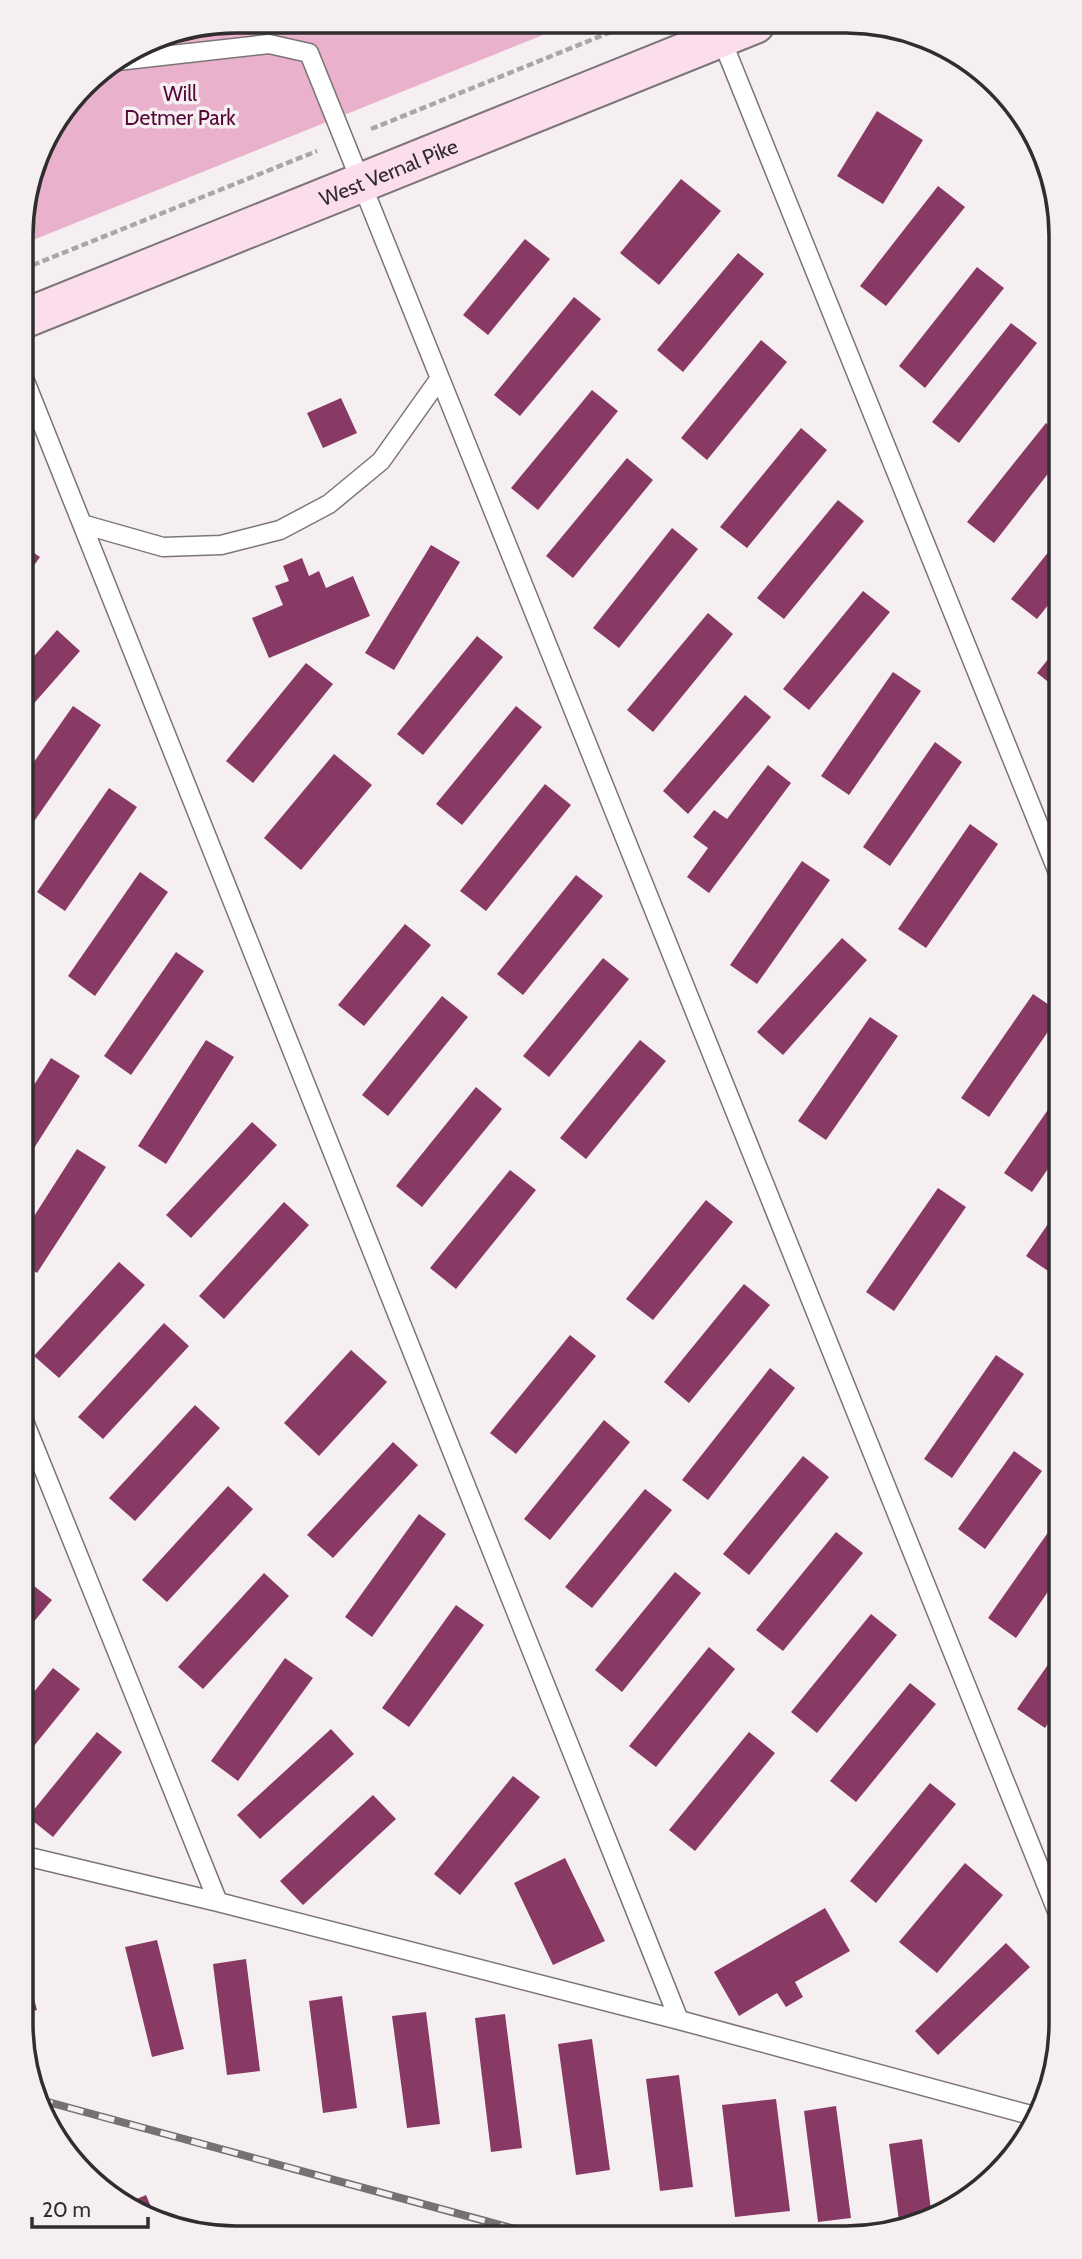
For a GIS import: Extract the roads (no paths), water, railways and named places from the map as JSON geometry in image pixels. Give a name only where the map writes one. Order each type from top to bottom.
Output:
[{"type":"main road","name":"West Vernal Pike","points":[[34,315],[733,33]]},
{"type":"lane","points":[[739,33],[1049,848]]},
{"type":"lane","points":[[139,59],[269,44],[309,53],[1048,1892]]},
{"type":"lane","points":[[82,524],[163,547],[221,545],[280,530],[329,505],[381,461],[440,378]]},
{"type":"lane","points":[[34,403],[679,2020]]},
{"type":"lane","points":[[33,1444],[219,1902]]},
{"type":"lane","points":[[33,1857],[679,2020],[1027,2114]]},
{"type":"railway","points":[[50,2103],[504,2226]]},
{"type":"park label","name":"Will Detmer Park","points":[[180,105]]}]
